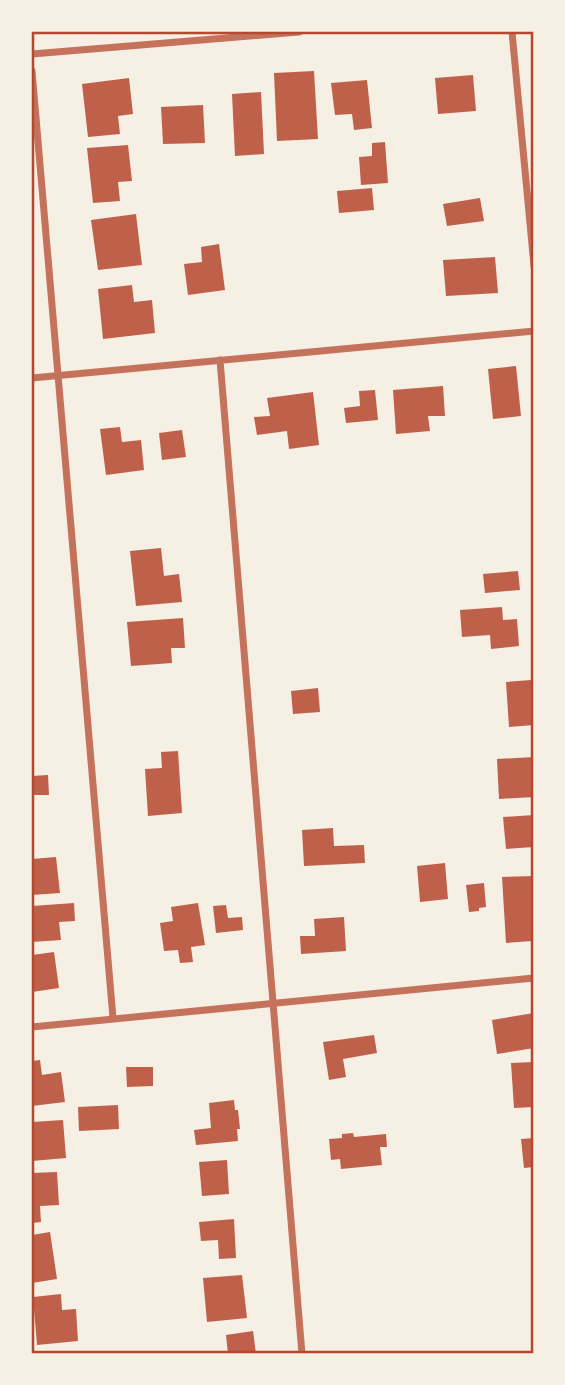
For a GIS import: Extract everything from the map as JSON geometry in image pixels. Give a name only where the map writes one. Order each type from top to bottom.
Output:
[{"type":"street","points":[[32,54],[299,32]]},
{"type":"street","points":[[513,32],[534,266]]},
{"type":"street","points":[[32,71],[113,1018]]},
{"type":"street","points":[[32,378],[534,331]]},
{"type":"street","points":[[220,360],[302,1353]]},
{"type":"street","points":[[32,1027],[534,978]]},
{"type":"building","points":[[314,71],[318,139],[277,141],[274,73]]},
{"type":"building","points":[[473,75],[476,111],[438,114],[435,78]]},
{"type":"building","points":[[129,78],[133,114],[118,116],[120,134],[88,137],[82,84]]},
{"type":"building","points":[[367,80],[372,128],[354,130],[352,114],[335,115],[331,83]]},
{"type":"building","points":[[261,92],[264,154],[235,156],[232,94]]},
{"type":"building","points":[[203,105],[205,143],[163,144],[161,107]]},
{"type":"building","points":[[385,142],[388,183],[361,185],[359,157],[372,156],[372,143]]},
{"type":"building","points":[[128,145],[132,181],[118,182],[120,201],[93,203],[87,148]]},
{"type":"building","points":[[372,188],[374,210],[339,213],[337,191]]},
{"type":"building","points":[[480,198],[484,221],[447,226],[443,204]]},
{"type":"building","points":[[136,214],[142,265],[98,270],[91,220]]},
{"type":"building","points":[[219,244],[225,290],[188,295],[184,264],[202,262],[201,247]]},
{"type":"building","points":[[495,257],[498,293],[446,296],[443,260]]},
{"type":"building","points":[[132,285],[134,302],[152,300],[155,333],[103,339],[98,289]]},
{"type":"building","points":[[516,366],[521,416],[493,419],[488,369]]},
{"type":"building","points":[[443,386],[445,416],[428,416],[430,431],[396,434],[393,390]]},
{"type":"building","points":[[375,390],[378,420],[346,423],[344,408],[360,406],[359,391]]},
{"type":"building","points":[[313,392],[319,445],[289,449],[287,431],[257,435],[254,417],[270,416],[267,398]]},
{"type":"building","points":[[120,427],[122,442],[141,440],[144,470],[106,475],[100,429]]},
{"type":"building","points":[[182,430],[186,457],[162,460],[159,433]]},
{"type":"building","points":[[161,548],[164,576],[179,574],[182,602],[136,606],[130,551]]},
{"type":"building","points":[[518,571],[520,590],[485,593],[483,574]]},
{"type":"building","points":[[502,607],[503,620],[517,619],[519,646],[491,649],[490,635],[462,637],[460,610]]},
{"type":"building","points":[[183,618],[185,648],[171,648],[172,663],[131,666],[127,622]]},
{"type":"building","points":[[531,680],[534,725],[509,727],[506,682]]},
{"type":"building","points":[[318,688],[320,712],[293,714],[291,691]]},
{"type":"building","points":[[178,751],[182,813],[148,816],[145,769],[162,768],[161,752]]},
{"type":"building","points":[[534,757],[534,797],[499,799],[497,759]]},
{"type":"building","points":[[48,775],[49,795],[32,795],[32,776]]},
{"type":"building","points":[[534,815],[534,847],[506,849],[503,817]]},
{"type":"building","points":[[333,828],[334,846],[364,845],[365,863],[304,866],[302,830]]},
{"type":"building","points":[[56,857],[60,893],[32,895],[32,859]]},
{"type":"building","points":[[445,863],[448,899],[420,902],[417,866]]},
{"type":"building","points":[[534,876],[532,941],[506,943],[502,877]]},
{"type":"building","points":[[484,883],[486,907],[469,912],[466,885]]},
{"type":"building","points":[[74,903],[75,921],[59,922],[61,940],[32,942],[32,906]]},
{"type":"building","points":[[198,903],[205,945],[191,947],[193,962],[180,963],[178,950],[164,951],[160,923],[173,921],[171,907]]},
{"type":"building","points":[[226,905],[228,918],[242,917],[243,930],[216,933],[213,906]]},
{"type":"building","points":[[344,917],[346,951],[301,954],[300,936],[315,936],[314,919]]},
{"type":"building","points":[[54,952],[59,988],[32,992],[32,955]]},
{"type":"building","points":[[534,1013],[534,1048],[497,1054],[492,1020]]},
{"type":"building","points":[[374,1035],[377,1053],[343,1059],[346,1077],[329,1080],[323,1042]]},
{"type":"building","points":[[40,1060],[42,1075],[61,1072],[65,1102],[32,1106],[32,1061]]},
{"type":"building","points":[[534,1062],[534,1107],[514,1108],[511,1063]]},
{"type":"building","points":[[126,1067],[153,1067],[153,1086],[127,1087]]},
{"type":"building","points":[[234,1100],[240,1129],[237,1129],[238,1141],[196,1145],[194,1130],[211,1128],[209,1103]]},
{"type":"building","points":[[118,1105],[119,1129],[79,1131],[78,1107]]},
{"type":"building","points":[[63,1120],[66,1158],[32,1161],[32,1122]]},
{"type":"building","points":[[353,1133],[354,1137],[386,1134],[387,1147],[380,1147],[382,1165],[341,1169],[340,1159],[331,1160],[329,1139],[342,1138],[342,1134]]},
{"type":"building","points":[[534,1138],[534,1167],[524,1168],[521,1139]]},
{"type":"building","points":[[227,1160],[229,1194],[202,1196],[199,1162]]},
{"type":"building","points":[[57,1172],[59,1205],[40,1206],[41,1222],[32,1223],[32,1173]]},
{"type":"building","points":[[234,1219],[236,1258],[219,1259],[218,1240],[201,1241],[199,1222]]},
{"type":"building","points":[[50,1232],[57,1279],[32,1283],[32,1235]]},
{"type":"building","points":[[242,1275],[247,1318],[207,1322],[203,1278]]},
{"type":"building","points":[[61,1294],[62,1310],[76,1309],[78,1341],[37,1345],[33,1297]]},
{"type":"building","points":[[253,1331],[256,1354],[228,1354],[226,1335]]}]
